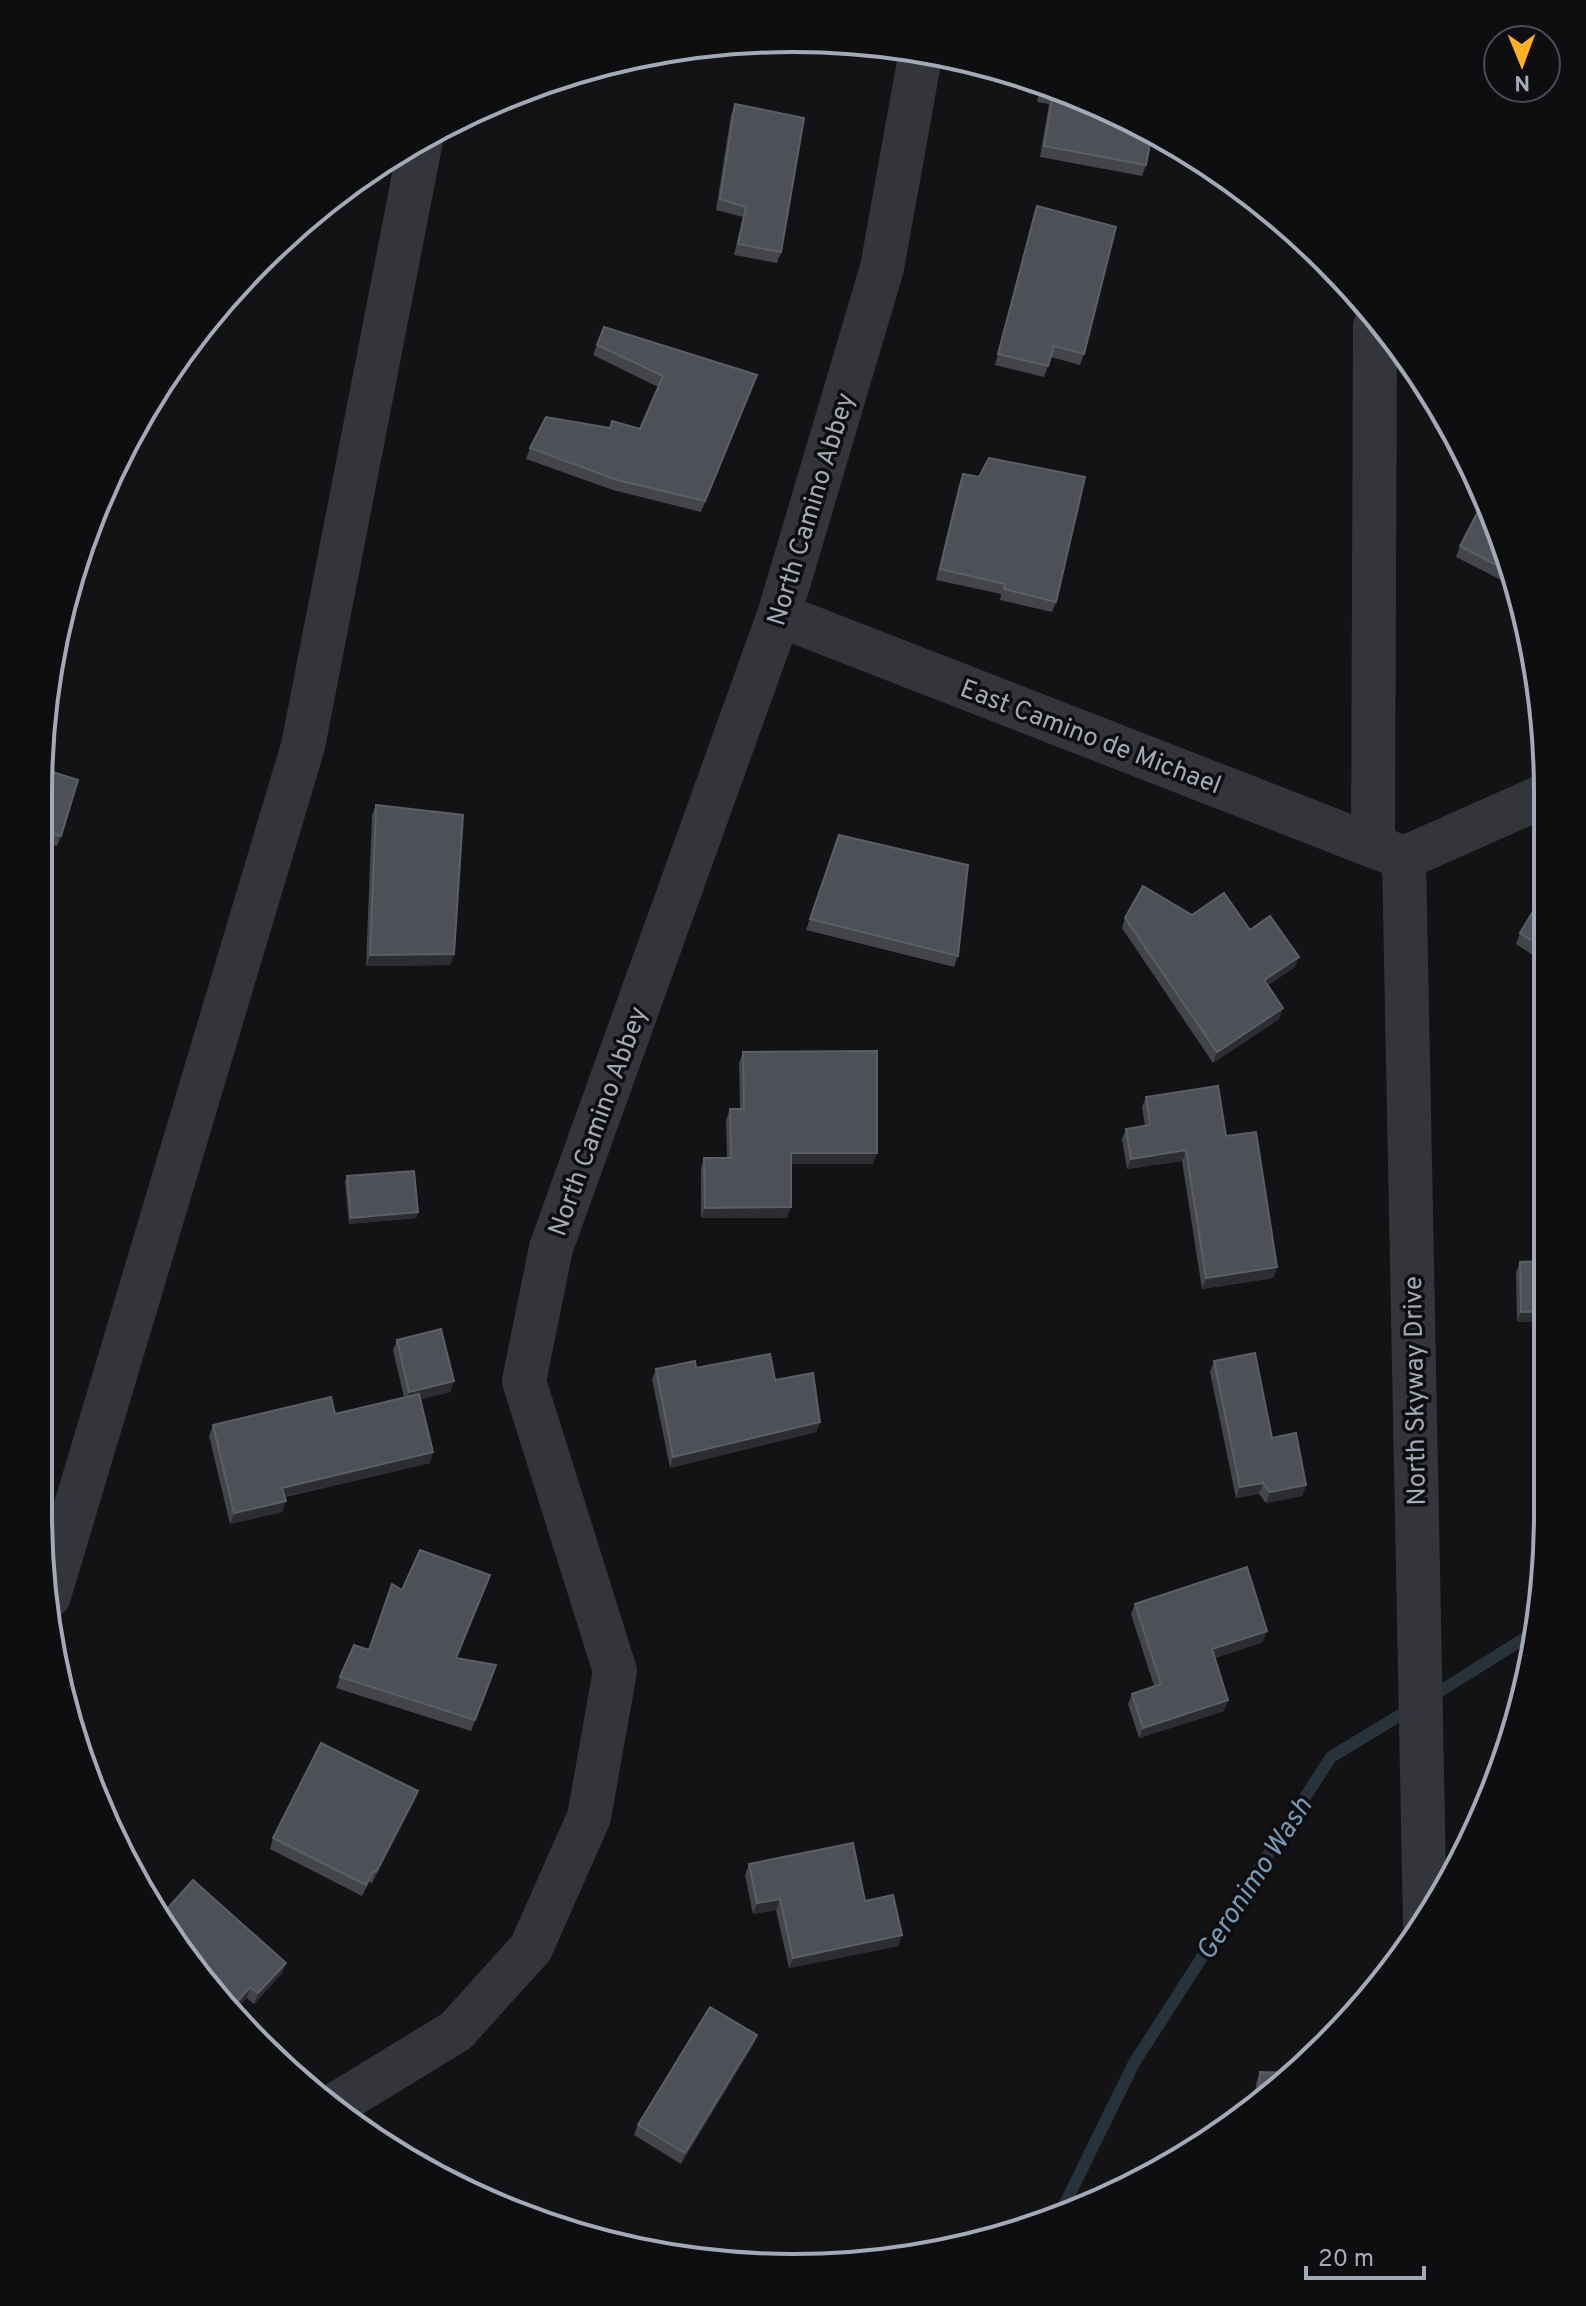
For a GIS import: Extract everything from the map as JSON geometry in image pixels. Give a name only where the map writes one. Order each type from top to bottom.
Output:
[{"type":"street","name":"North Camino Abbey","points":[[342,2101],[456,2031],[531,1948],[589,1817],[615,1671],[524,1381],[551,1248],[779,615],[882,268],[919,63]]},
{"type":"street","points":[[55,1575],[303,746],[418,154]]},
{"type":"street","name":"North Skyway Drive","points":[[1375,335],[1388,852],[1424,1901]]},
{"type":"street","name":"East Camino de Michael","points":[[779,615],[1388,852]]},
{"type":"street","points":[[1388,852],[1534,799]]},
{"type":"building","points":[[1052,99],[1150,144],[1146,165],[1044,146]]},
{"type":"building","points":[[735,104],[804,118],[781,252],[738,244],[746,207],[720,199]]},
{"type":"building","points":[[1037,206],[1116,227],[1084,354],[1054,346],[1048,366],[998,354]]},
{"type":"building","points":[[604,327],[757,375],[705,501],[617,480],[530,448],[546,417],[610,428],[612,421],[640,429],[663,376],[597,345]]},
{"type":"building","points":[[989,458],[1085,477],[1056,602],[1004,589],[1005,584],[940,569],[963,474],[979,477]]},
{"type":"building","points":[[1479,510],[1498,566],[1460,546]]},
{"type":"building","points":[[53,772],[78,780],[61,836],[52,833]]},
{"type":"building","points":[[376,805],[463,815],[454,954],[370,955]]},
{"type":"building","points":[[839,835],[968,865],[958,956],[810,919]]},
{"type":"building","points":[[1143,886],[1192,915],[1224,893],[1250,930],[1270,916],[1299,957],[1264,980],[1283,1008],[1217,1052],[1125,918]]},
{"type":"building","points":[[1534,910],[1534,942],[1520,933]]},
{"type":"building","points":[[877,1051],[877,1153],[791,1153],[791,1207],[705,1208],[704,1158],[731,1158],[730,1109],[744,1109],[743,1052]]},
{"type":"building","points":[[1218,1086],[1226,1136],[1256,1132],[1277,1267],[1206,1278],[1186,1150],[1131,1159],[1126,1129],[1150,1125],[1146,1097]]},
{"type":"building","points":[[414,1171],[418,1212],[351,1218],[347,1176]]},
{"type":"building","points":[[1520,1262],[1534,1262],[1534,1312],[1521,1312]]},
{"type":"building","points":[[441,1329],[454,1381],[409,1392],[397,1340]]},
{"type":"building","points":[[1255,1353],[1272,1438],[1296,1433],[1306,1485],[1270,1492],[1263,1483],[1240,1487],[1214,1361]]},
{"type":"building","points":[[770,1354],[775,1380],[813,1373],[820,1422],[673,1457],[656,1369],[695,1361],[696,1368]]},
{"type":"building","points":[[419,1394],[433,1452],[282,1488],[286,1501],[234,1513],[213,1425],[331,1397],[335,1414]]},
{"type":"building","points":[[420,1550],[490,1575],[456,1658],[496,1665],[475,1720],[340,1677],[354,1645],[369,1650],[392,1584],[402,1590]]},
{"type":"building","points":[[1247,1567],[1267,1631],[1212,1649],[1228,1700],[1143,1728],[1132,1694],[1161,1684],[1135,1604]]},
{"type":"building","points":[[321,1743],[418,1791],[376,1872],[373,1871],[366,1885],[273,1838]]},
{"type":"building","points":[[853,1843],[865,1901],[893,1895],[902,1935],[793,1958],[780,1899],[757,1903],[749,1864]]},
{"type":"building","points":[[193,1880],[286,1963],[258,1993],[250,1987],[237,2003],[167,1909]]},
{"type":"building","points":[[710,2007],[757,2035],[685,2153],[638,2125]]},
{"type":"building","points":[[1260,2072],[1279,2073],[1259,2089]]},
{"type":"waterway","name":"Geronimo Wash","points":[[1431,1697],[1523,1639]]},
{"type":"waterway","name":"Geronimo Wash","points":[[1066,2202],[1134,2063],[1331,1757],[1412,1708]]}]
